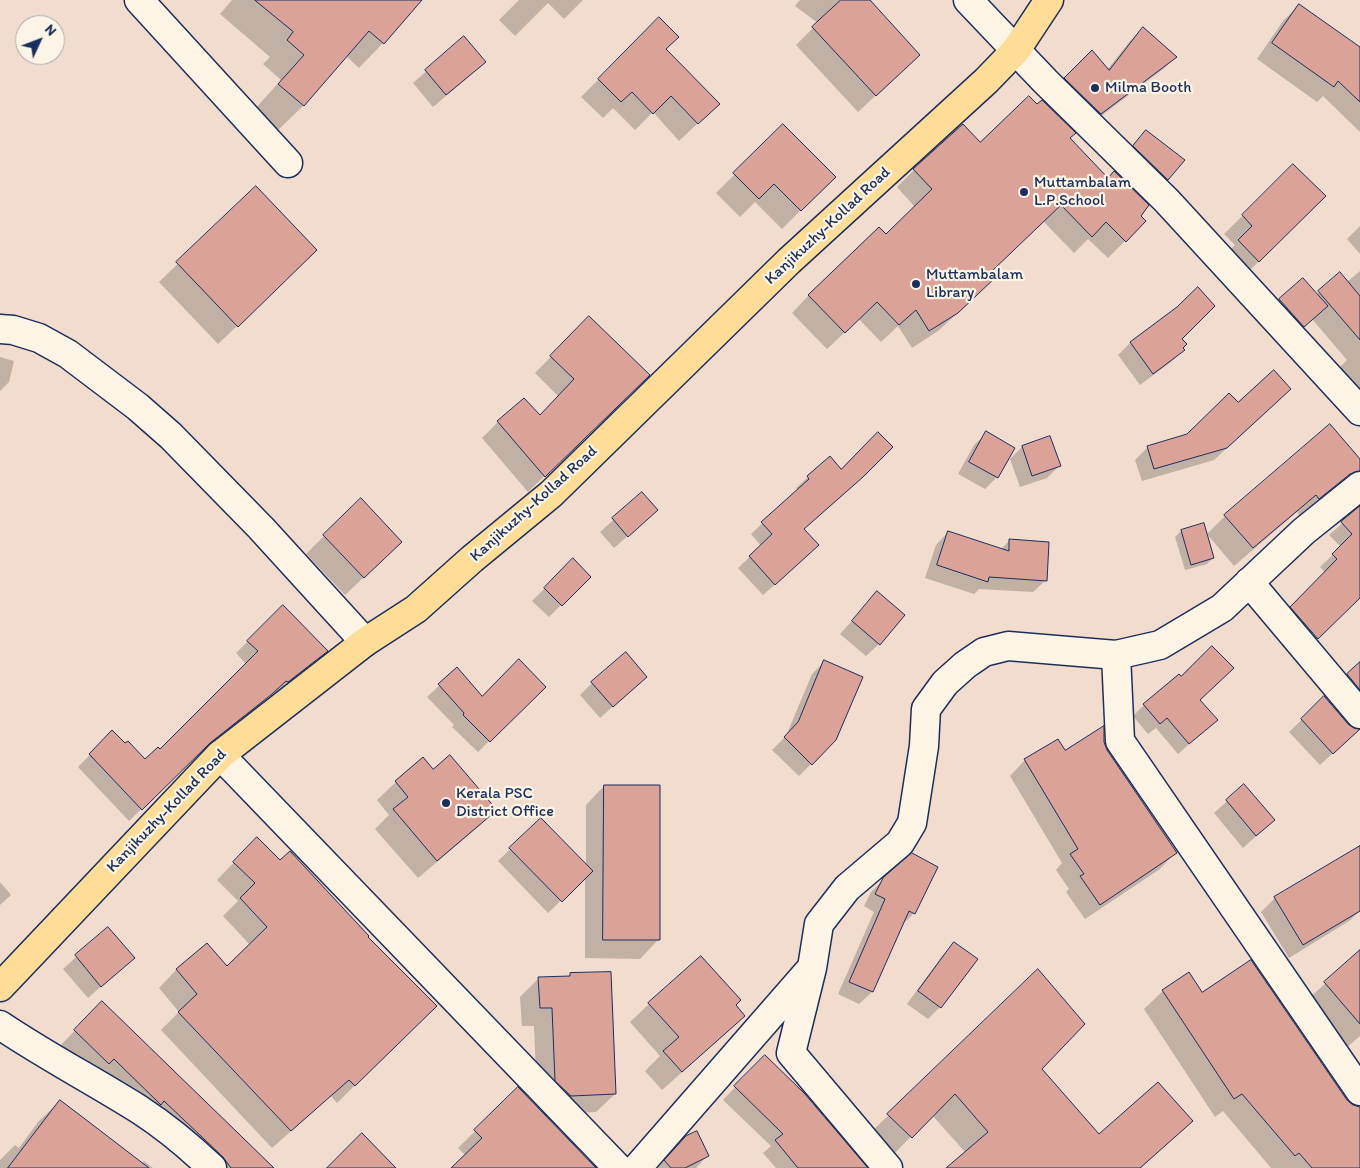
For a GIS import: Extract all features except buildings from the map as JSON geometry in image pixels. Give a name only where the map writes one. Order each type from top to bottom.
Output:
[{"type":"main road","name":"Kanjikuzhy-Kollad Road","points":[[0,987],[220,755],[365,642],[416,609],[472,559],[551,494],[789,262],[986,81],[1016,50],[1049,0]]},
{"type":"street","points":[[139,0],[288,163]]},
{"type":"street","points":[[968,0],[1045,81],[1167,200],[1360,411]]},
{"type":"street","points":[[0,329],[12,330],[39,338],[61,350],[138,406],[172,436],[261,528],[365,642]]},
{"type":"street","points":[[888,1168],[791,1053],[812,968],[819,924],[847,888],[900,843],[912,823],[924,746],[926,709],[944,682],[984,652],[1008,646],[1116,655],[1160,645],[1222,608],[1304,531],[1360,486]]},
{"type":"street","points":[[1249,582],[1360,714]]},
{"type":"street","points":[[1116,655],[1120,741],[1360,1091]]},
{"type":"street","points":[[220,755],[618,1168]]},
{"type":"street","points":[[638,1168],[812,968]]},
{"type":"street","points":[[0,1025],[142,1111],[196,1152],[212,1168]]},
{"type":"place","name":"Milma Booth","points":[[1095,88]]},
{"type":"place","name":"Muttambalam L.P.School","points":[[1024,192]]},
{"type":"place","name":"Muttambalam Library","points":[[916,284]]},
{"type":"place","name":"Kerala PSC District Office","points":[[446,803]]}]
